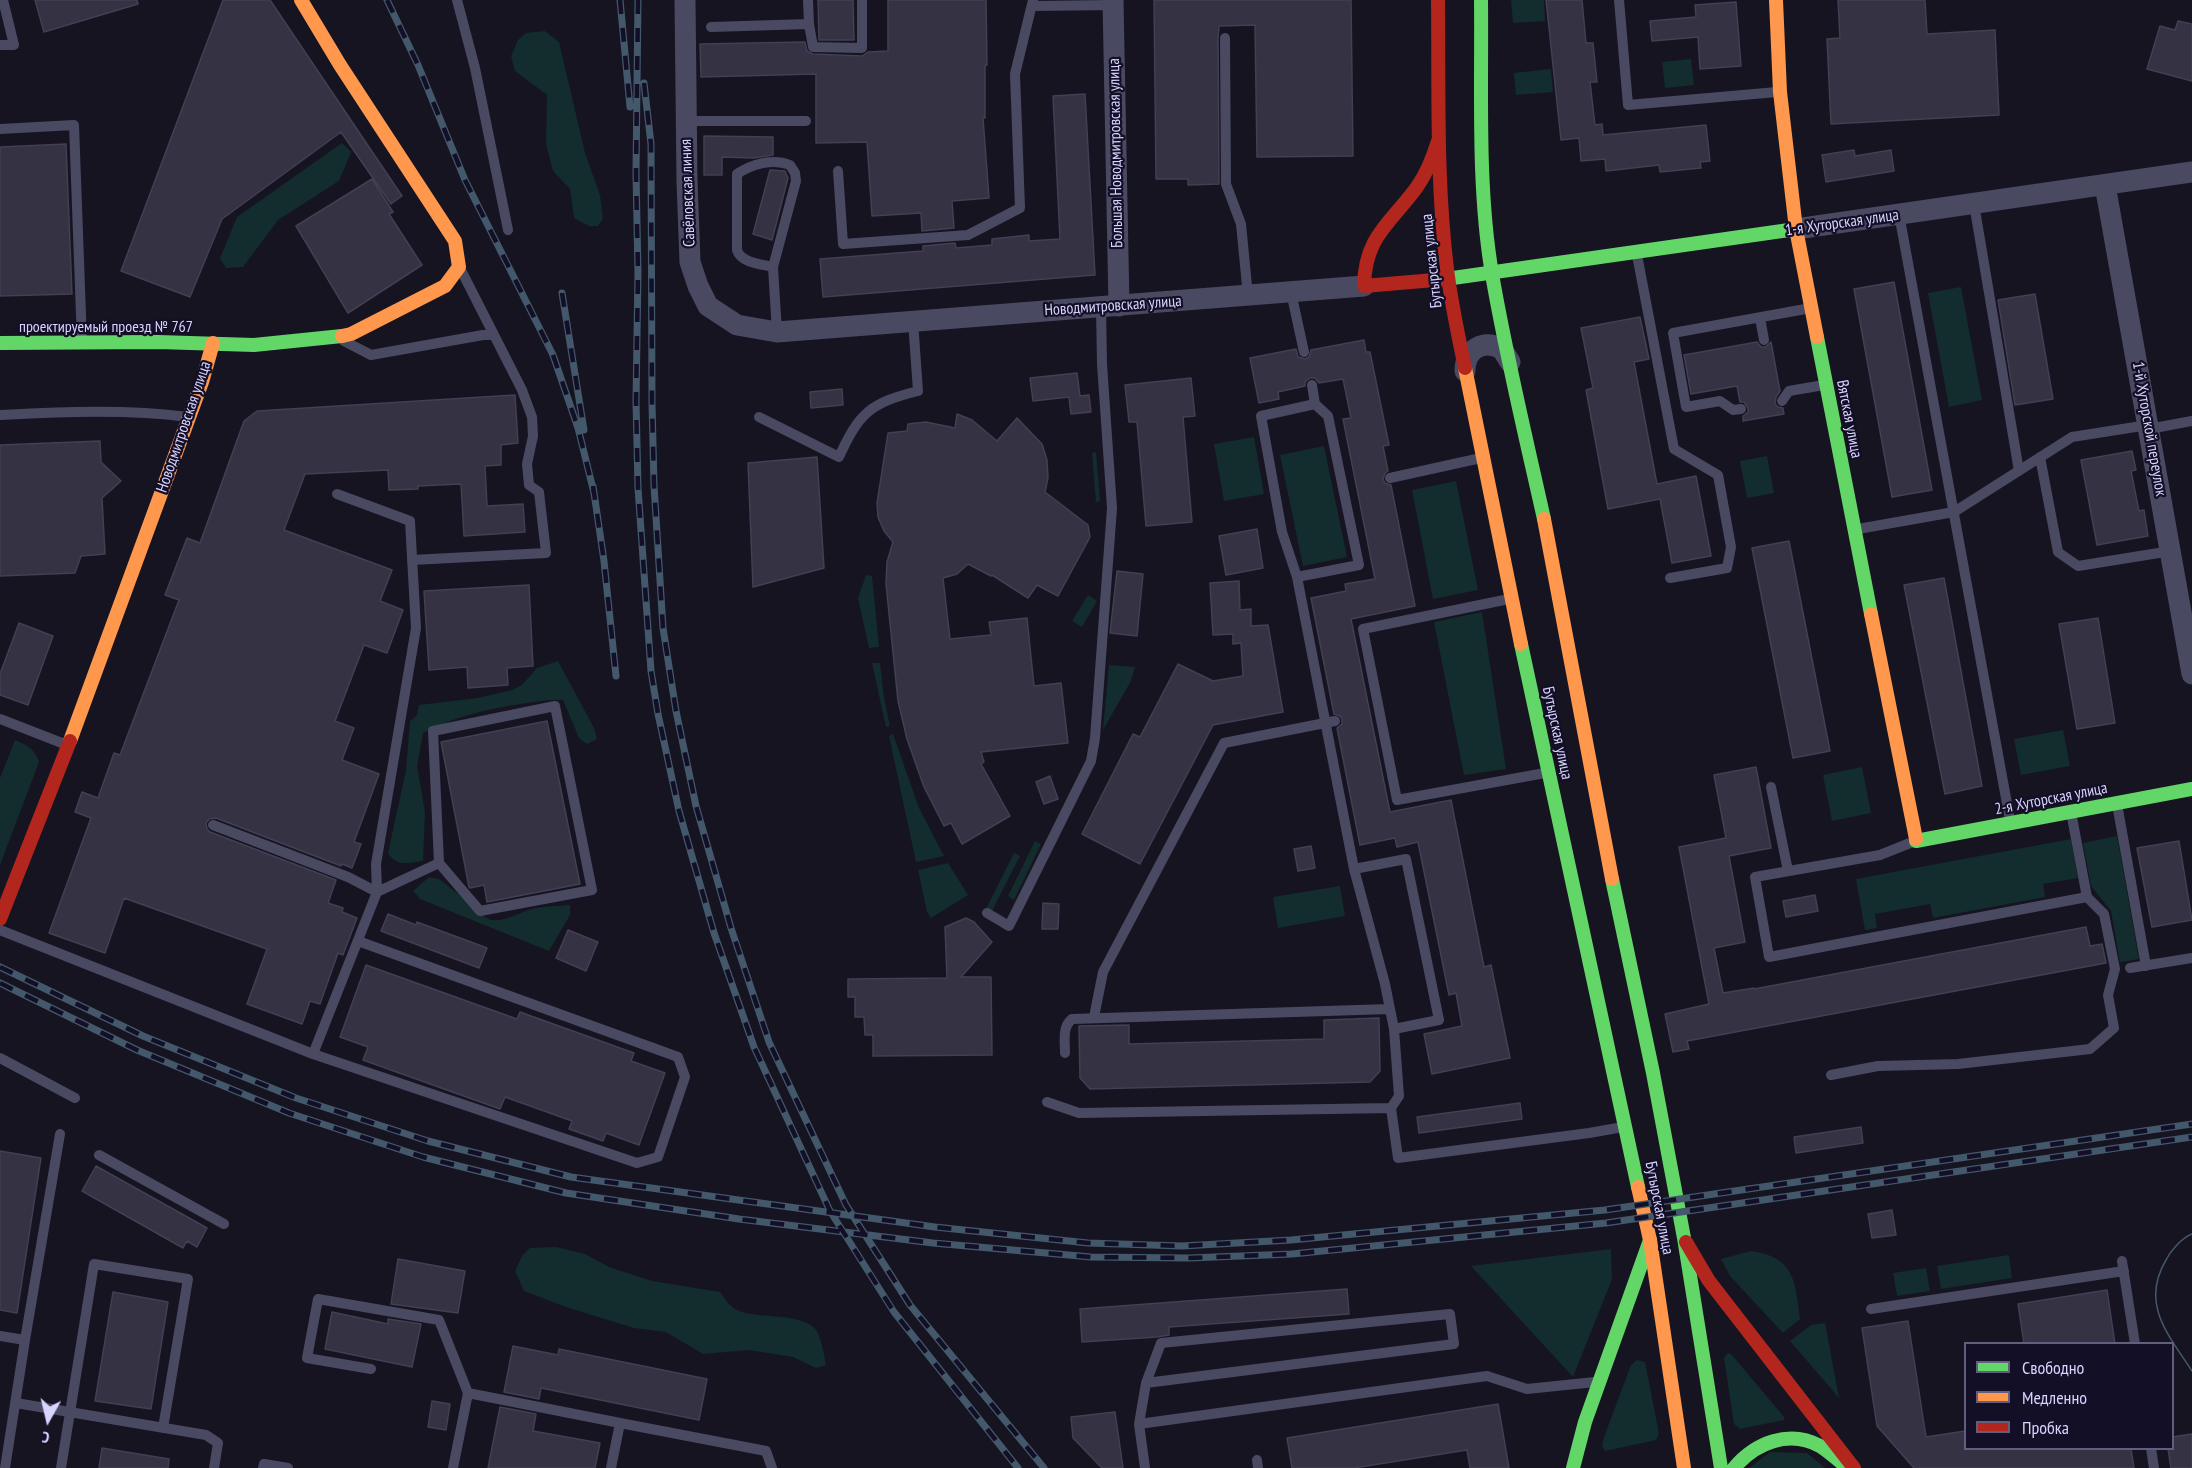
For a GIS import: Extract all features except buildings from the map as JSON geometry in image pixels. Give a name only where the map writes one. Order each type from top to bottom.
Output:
[{"type":"main road","points":[[301,0],[340,65],[455,241],[459,267]]},
{"type":"main road","name":"Бутырская улица","points":[[1438,0],[1440,136],[1448,279],[1548,773],[1650,1240],[1684,1468]]},
{"type":"main road","name":"Бутырская улица","points":[[1481,0],[1485,199],[1492,273],[1549,545],[1608,862],[1653,1073],[1684,1238],[1720,1468]]},
{"type":"main road","name":"Вятская улица","points":[[1776,0],[1780,92],[1796,230],[1916,841]]},
{"type":"main road","points":[[1364,285],[1363,270],[1366,255],[1386,224],[1417,188],[1430,166],[1440,136]]},
{"type":"main road","name":"1-я Хуторская улица","points":[[1448,279],[1796,230]]},
{"type":"main road","name":"Новодмитровская улица","points":[[0,919],[68,746],[202,382],[213,343],[254,345],[351,334],[445,286],[459,267]]},
{"type":"main road","name":"Новодмитровская улица","points":[[1364,285],[1448,279]]},
{"type":"main road","name":"проектируемый проезд № 767","points":[[0,343],[213,343]]},
{"type":"main road","name":"2-я Хуторская улица","points":[[1916,841],[2117,803],[2191,792]]},
{"type":"main road","points":[[1684,1238],[1715,1288],[1854,1468]]},
{"type":"main road","points":[[1574,1468],[1582,1432],[1650,1240]]},
{"type":"main road","points":[[1734,1468],[1741,1458],[1756,1447],[1772,1440],[1817,1444],[1848,1468]]},
{"type":"street","name":"Савёловская линия","points":[[685,0],[685,121],[690,262],[708,306],[737,325],[777,332]]},
{"type":"street","name":"Большая Новодмитровская улица","points":[[1110,306],[1113,3]]},
{"type":"street","name":"1-я Хуторская улица","points":[[1796,230],[2192,172]]},
{"type":"street","name":"1-й Хуторской переулок","points":[[2105,185],[2170,551],[2188,631],[2192,674]]},
{"type":"street","name":"Новодмитровская улица","points":[[777,332],[1364,285]]},
{"type":"street","points":[[1465,371],[1468,356],[1473,350],[1487,344],[1502,349],[1510,363]]},
{"type":"lane","points":[[0,45],[14,45],[3,0]]},
{"type":"lane","points":[[457,0],[475,68],[508,230]]},
{"type":"lane","points":[[808,0],[813,47],[862,48],[862,0]]},
{"type":"lane","points":[[1619,0],[1628,105],[1780,92]]},
{"type":"lane","points":[[838,171],[843,244],[968,235],[1020,208],[1015,74],[1033,3],[1113,3]]},
{"type":"lane","points":[[711,27],[809,24]]},
{"type":"lane","points":[[1225,38],[1226,184],[1241,224],[1248,296]]},
{"type":"lane","points":[[685,121],[806,121]]},
{"type":"lane","points":[[0,129],[74,125],[82,342]]},
{"type":"lane","points":[[773,267],[743,259],[737,250],[737,174],[747,167],[777,161],[790,165],[795,173],[796,181],[773,267],[777,332]]},
{"type":"lane","points":[[1974,204],[2019,471]]},
{"type":"lane","points":[[1899,214],[2011,823]]},
{"type":"lane","points":[[1637,252],[1674,449],[1718,475],[1731,547],[1727,568],[1670,578]]},
{"type":"lane","points":[[412,560],[546,553],[539,492],[529,485],[527,464],[533,436],[532,417],[522,390],[459,267]]},
{"type":"lane","points":[[1291,292],[1304,351]]},
{"type":"lane","points":[[987,913],[1009,926],[1091,760],[1095,738],[1112,508],[1102,364],[1110,306]]},
{"type":"lane","points":[[1741,409],[1733,410],[1720,400],[1686,407],[1673,333],[1811,308]]},
{"type":"lane","points":[[1760,318],[1764,340]]},
{"type":"lane","points":[[759,417],[839,457],[859,419],[875,406],[896,396],[918,391],[913,321]]},
{"type":"lane","points":[[335,337],[371,355],[494,335]]},
{"type":"lane","points":[[1297,577],[1359,565],[1328,416],[1315,404],[1312,385]]},
{"type":"lane","points":[[1782,401],[1789,391],[1826,385]]},
{"type":"lane","points":[[1315,404],[1261,416],[1282,532],[1297,577],[1330,722],[1354,869],[1394,1029],[1399,1096],[1391,1108],[1398,1158],[1626,1126]]},
{"type":"lane","points":[[0,415],[149,412],[189,417]]},
{"type":"lane","points":[[1854,530],[1954,512],[2072,437],[2192,421]]},
{"type":"lane","points":[[1390,478],[1484,457]]},
{"type":"lane","points":[[2040,457],[2058,552],[2078,566],[2170,551]]},
{"type":"lane","points":[[1344,488],[1356,486]]},
{"type":"lane","points":[[313,1054],[377,892],[376,864],[416,628],[410,521],[337,494]]},
{"type":"lane","points":[[1513,599],[1363,629],[1375,712],[1397,800],[1548,773]]},
{"type":"lane","points":[[555,706],[592,890],[480,911],[438,863],[433,731],[555,706]]},
{"type":"lane","points":[[0,719],[68,746]]},
{"type":"lane","points":[[1094,1017],[1103,972],[1224,743],[1330,722]]},
{"type":"lane","points":[[1772,787],[1788,871]]},
{"type":"lane","points":[[2117,803],[2146,966]]},
{"type":"lane","points":[[1831,1075],[1878,1066],[1958,1064],[2090,1049],[2114,1028],[2108,995],[2115,969],[2104,914],[2087,897],[2071,812]]},
{"type":"lane","points":[[213,825],[348,877],[377,892]]},
{"type":"lane","points":[[1916,841],[1880,855],[1755,877],[1768,957],[2087,897]]},
{"type":"lane","points":[[1354,869],[1406,859],[1439,1020],[1394,1029]]},
{"type":"lane","points":[[377,892],[438,863]]},
{"type":"lane","points":[[0,930],[313,1054],[637,1163],[658,1157],[685,1077],[678,1057],[358,941]]},
{"type":"lane","points":[[2130,968],[2192,958]]},
{"type":"lane","points":[[1065,1053],[1065,1029],[1072,1019],[1390,1009]]},
{"type":"lane","points":[[0,1058],[75,1098]]},
{"type":"lane","points":[[1047,1102],[1079,1113],[1391,1108]]},
{"type":"lane","points":[[5,1468],[5,1433],[16,1403],[60,1134]]},
{"type":"lane","points":[[99,1155],[224,1224]]},
{"type":"lane","points":[[61,1468],[94,1264],[188,1279],[163,1428]]},
{"type":"lane","points":[[1871,1309],[2123,1266],[2135,1342]]},
{"type":"lane","points":[[371,1369],[307,1358],[318,1299],[439,1320],[468,1393],[453,1468]]},
{"type":"lane","points":[[1145,1468],[1139,1424],[1146,1383],[1161,1343],[1450,1314],[1454,1344],[1146,1383]]},
{"type":"lane","points":[[0,1336],[25,1340]]},
{"type":"lane","points":[[1139,1424],[1487,1376],[1527,1389],[1600,1382]]},
{"type":"lane","points":[[468,1393],[766,1451],[772,1468]]},
{"type":"lane","points":[[16,1403],[206,1435],[218,1443],[214,1468]]},
{"type":"lane","points":[[611,1468],[620,1423]]},
{"type":"lane","points":[[2151,1450],[2154,1468]]},
{"type":"lane","points":[[263,1468],[264,1464],[288,1468]]},
{"type":"green space","points":[[1511,0],[1544,0],[1545,21],[1513,23]]},
{"type":"green space","points":[[545,31],[559,42],[585,153],[600,195],[603,219],[598,226],[589,226],[574,218],[570,189],[553,171],[546,144],[547,95],[515,71],[511,56],[518,40],[526,33]]},
{"type":"green space","points":[[1691,59],[1694,85],[1665,88],[1662,62]]},
{"type":"green space","points":[[1551,69],[1553,92],[1516,95],[1514,73]]},
{"type":"green space","points":[[342,143],[351,152],[339,181],[278,220],[243,267],[226,268],[220,258],[237,217]]},
{"type":"green space","points":[[1961,287],[1982,400],[1949,407],[1928,293]]},
{"type":"green space","points":[[1254,437],[1264,494],[1224,501],[1214,444]]},
{"type":"green space","points":[[1324,446],[1347,557],[1303,566],[1280,455]]},
{"type":"green space","points":[[1096,452],[1100,501],[1096,502],[1092,453]]},
{"type":"green space","points":[[1767,456],[1774,493],[1747,498],[1740,461]]},
{"type":"green space","points":[[1456,481],[1478,590],[1433,599],[1412,490]]},
{"type":"green space","points":[[866,575],[872,576],[879,647],[869,648],[858,598]]},
{"type":"green space","points":[[1088,595],[1097,601],[1082,627],[1072,621]]},
{"type":"green space","points":[[1482,612],[1506,769],[1464,775],[1434,622]]},
{"type":"green space","points":[[558,661],[594,728],[597,739],[587,744],[579,738],[563,700],[483,711],[447,722],[423,733],[417,766],[425,812],[423,861],[403,863],[391,857],[388,853],[406,770],[410,721],[417,715],[419,705],[478,698],[512,690],[522,685],[537,668]]},
{"type":"green space","points":[[872,663],[880,663],[890,726],[886,727]]},
{"type":"green space","points":[[1109,665],[1135,667],[1131,681],[1103,730]]},
{"type":"green space","points":[[2063,730],[2070,766],[2021,775],[2014,739]]},
{"type":"green space","points":[[893,734],[919,808],[944,856],[916,862],[889,736]]},
{"type":"green space","points":[[15,740],[30,748],[39,762],[0,865],[0,778]]},
{"type":"green space","points":[[1862,767],[1871,813],[1832,821],[1823,775]]},
{"type":"green space","points":[[2117,836],[2139,959],[2120,962],[2111,911],[2091,886],[2083,843]]},
{"type":"green space","points":[[2071,839],[2078,878],[2043,884],[2045,897],[1933,918],[1930,904],[1875,914],[1877,928],[1865,930],[1856,879]]},
{"type":"green space","points":[[1035,841],[1041,844],[1014,900],[1008,896]]},
{"type":"green space","points":[[1014,853],[1020,856],[992,911],[986,909]]},
{"type":"green space","points":[[948,863],[968,895],[931,918],[927,912],[918,870]]},
{"type":"green space","points":[[429,877],[439,879],[491,920],[504,919],[537,908],[570,905],[570,915],[549,951],[420,899],[413,891]]},
{"type":"green space","points":[[1340,886],[1345,916],[1278,928],[1273,897]]},
{"type":"green space","points":[[556,1247],[585,1254],[609,1267],[652,1281],[720,1292],[733,1308],[744,1313],[803,1321],[818,1333],[826,1365],[816,1368],[793,1357],[749,1350],[703,1354],[666,1332],[634,1328],[524,1291],[515,1271],[522,1256],[530,1248]]},
{"type":"green space","points":[[1611,1249],[1612,1279],[1573,1377],[1471,1266]]},
{"type":"green space","points":[[1751,1251],[1777,1259],[1785,1265],[1794,1282],[1800,1319],[1783,1333],[1730,1276],[1721,1259]]},
{"type":"green space","points":[[2009,1255],[2012,1278],[1941,1289],[1937,1266]]},
{"type":"green space","points":[[1926,1268],[1930,1291],[1897,1296],[1893,1273]]},
{"type":"green space","points":[[1825,1323],[1839,1398],[1790,1341],[1811,1325]]},
{"type":"green space","points":[[1728,1353],[1784,1417],[1784,1420],[1740,1429],[1734,1424],[1724,1358]]},
{"type":"green space","points":[[1637,1360],[1645,1362],[1659,1434],[1656,1440],[1605,1451],[1602,1446],[1604,1437],[1631,1365]]},
{"type":"green space","points":[[1770,1452],[1807,1453],[1825,1468],[1749,1468]]},
{"type":"tram line","points":[[2173,1342],[2160,1318],[2156,1305],[2156,1291],[2159,1276],[2168,1256],[2181,1241],[2192,1234]]},
{"type":"tram line","points":[[2174,1344],[2192,1371]]},
{"type":"railway","points":[[387,0],[418,65],[465,180],[553,355],[578,428],[594,493]]},
{"type":"railway","points":[[620,0],[630,107]]},
{"type":"railway","points":[[638,0],[636,173],[638,488],[651,671],[679,811],[714,933],[754,1047],[830,1211],[894,1312],[1018,1468]]},
{"type":"railway","points":[[644,83],[651,144],[654,485],[663,628],[676,711],[696,806],[731,928],[769,1042],[846,1205],[910,1305],[1044,1468]]},
{"type":"railway","points":[[562,293],[584,430]]},
{"type":"railway","points":[[593,486],[604,561],[616,676]]},
{"type":"railway","points":[[0,967],[143,1036],[296,1098],[428,1141],[571,1177],[935,1227],[1088,1243],[1182,1246],[1291,1240],[1605,1210],[2192,1124]]},
{"type":"railway","points":[[0,983],[137,1050],[289,1113],[423,1157],[566,1193],[739,1219],[933,1243],[1091,1257],[1189,1258],[1292,1254],[1606,1223],[2192,1137]]},
{"type":"traffic: fast","points":[[1481,0],[1481,137],[1487,240],[1516,397],[1544,519]]},
{"type":"traffic: fast","points":[[1446,279],[1796,229]]},
{"type":"traffic: fast","points":[[0,343],[158,342],[254,345],[342,336]]},
{"type":"traffic: fast","points":[[1817,337],[1871,614]]},
{"type":"traffic: fast","points":[[1521,644],[1638,1187]]},
{"type":"traffic: fast","points":[[1916,839],[1916,841],[2192,789]]},
{"type":"traffic: fast","points":[[1612,879],[1653,1073],[1684,1238],[1721,1468]]},
{"type":"traffic: fast","points":[[1573,1468],[1585,1422],[1650,1240]]},
{"type":"traffic: fast","points":[[1734,1468],[1742,1459],[1762,1446],[1785,1439],[1808,1441],[1820,1446],[1843,1464]]},
{"type":"traffic: slow","points":[[301,0],[340,65],[455,241],[459,267],[445,286],[351,334],[342,336]]},
{"type":"traffic: slow","points":[[1776,0],[1780,92],[1796,229],[1817,337]]},
{"type":"traffic: slow","points":[[70,741],[202,382],[213,343]]},
{"type":"traffic: slow","points":[[1465,368],[1521,644]]},
{"type":"traffic: slow","points":[[1544,519],[1612,879]]},
{"type":"traffic: slow","points":[[1871,614],[1916,839]]},
{"type":"traffic: slow","points":[[1638,1187],[1650,1240],[1684,1468]]},
{"type":"traffic: jam","points":[[1438,0],[1439,135],[1443,236],[1457,331],[1465,368]]},
{"type":"traffic: jam","points":[[1438,141],[1421,182],[1374,242],[1365,269],[1364,286],[1446,279]]},
{"type":"traffic: jam","points":[[0,919],[70,741]]},
{"type":"traffic: jam","points":[[1686,1242],[1709,1281],[1854,1468]]}]
